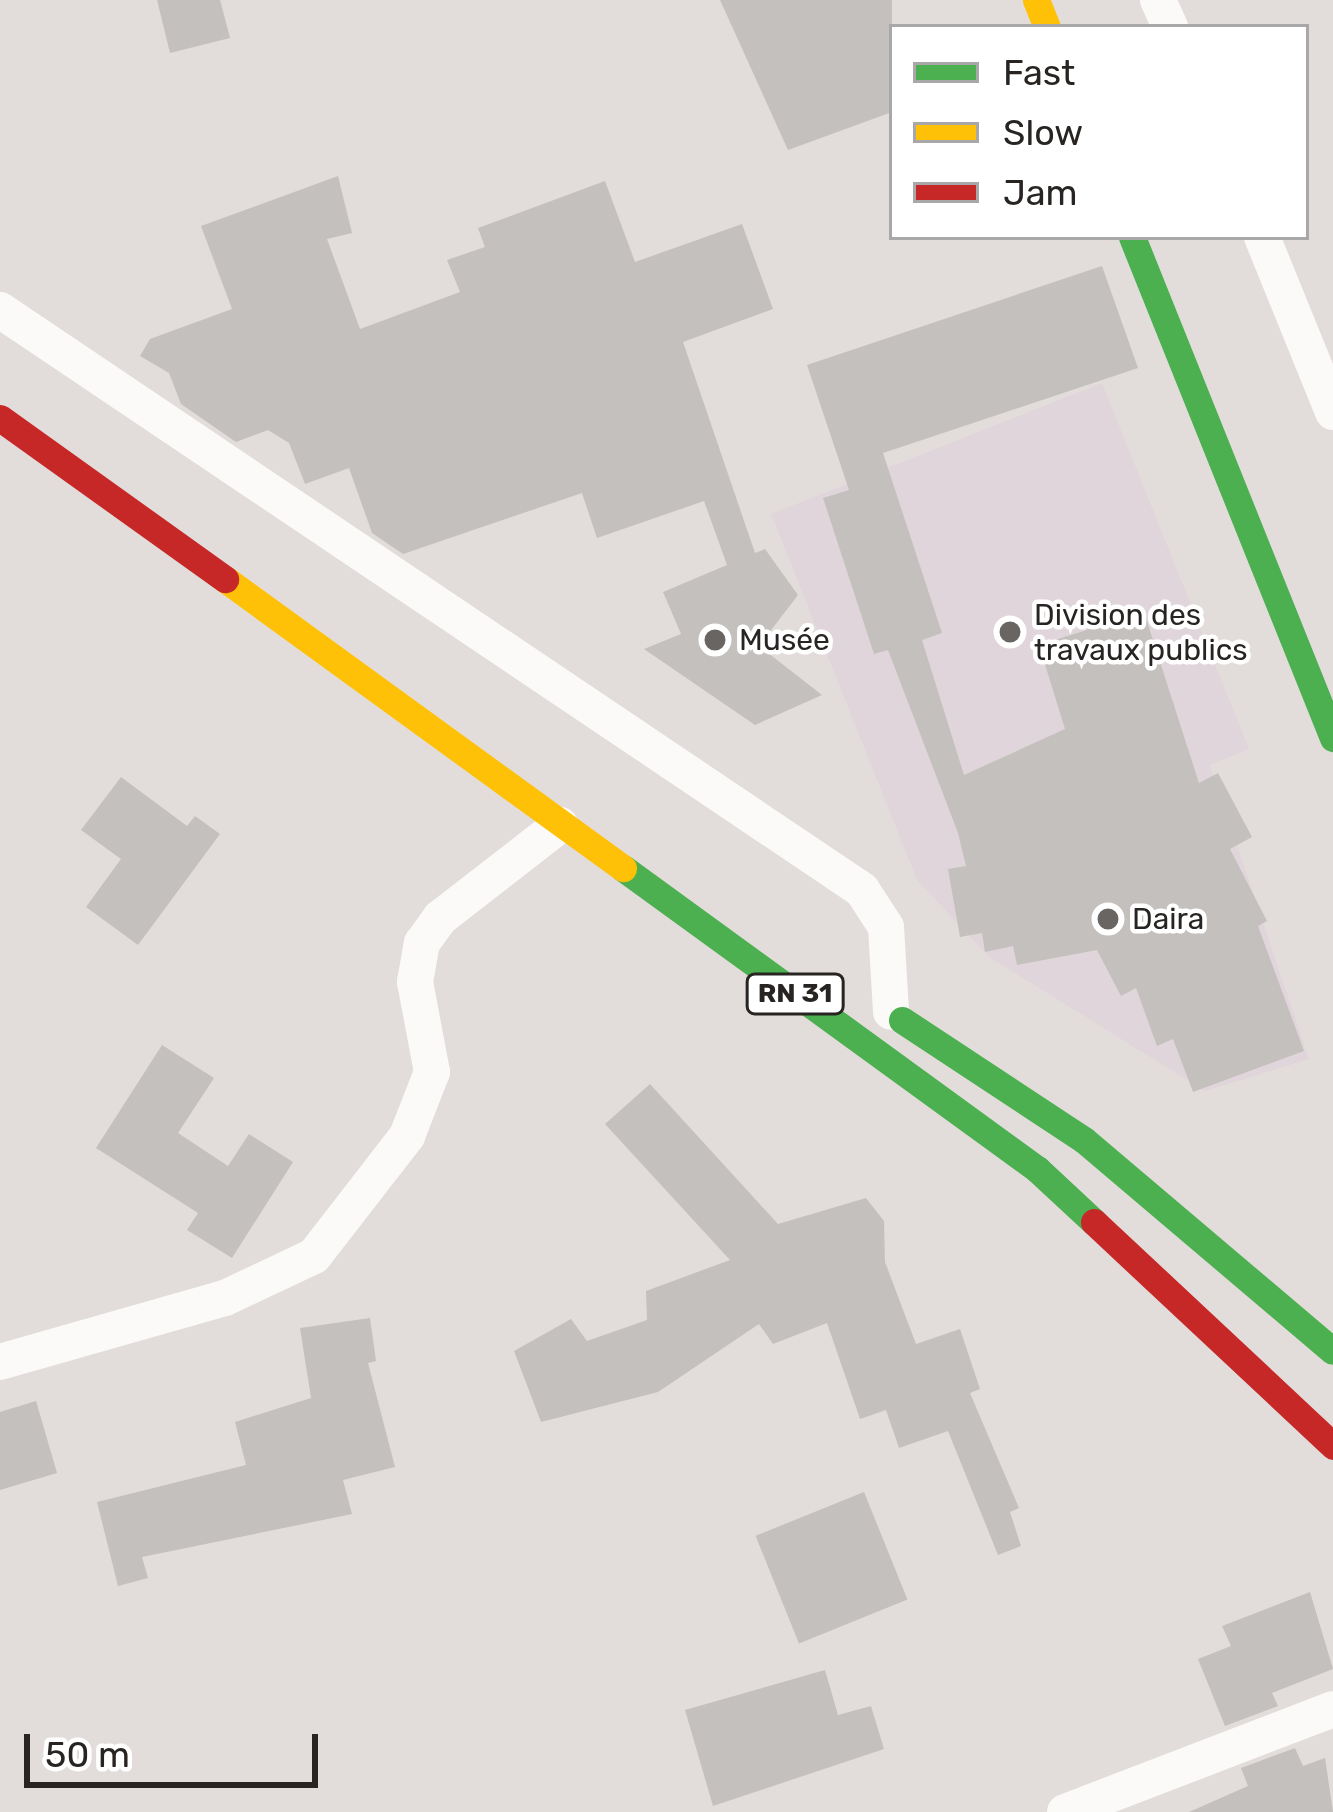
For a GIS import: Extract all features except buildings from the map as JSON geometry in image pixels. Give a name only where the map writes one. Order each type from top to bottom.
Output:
[{"type":"main road","points":[[1133,240],[1333,738]]},
{"type":"main road","name":"RN 31","points":[[0,418],[1037,1169],[1307,1354]]},
{"type":"main road","name":"RN 31","points":[[225,579],[753,923]]},
{"type":"main road","name":"RN 31","points":[[852,987],[1084,1139],[1307,1354],[1333,1446]]},
{"type":"street","points":[[1263,240],[1333,412]]},
{"type":"street","points":[[0,310],[862,890],[886,927],[891,1012]]},
{"type":"street","points":[[0,1362],[225,1298],[314,1256],[352,1218],[406,1136],[432,1072],[415,982],[422,944],[440,918],[560,825]]},
{"type":"street","points":[[1065,1812],[1333,1709]]},
{"type":"shaded area","name":"Division des travaux publics","points":[[1102,383],[1249,749],[1210,765],[1309,1059],[1205,1091],[989,957],[917,880],[771,514]]},
{"type":"traffic: fast","points":[[1133,240],[1333,738]]},
{"type":"traffic: fast","points":[[623,868],[1037,1169],[1094,1222]]},
{"type":"traffic: fast","points":[[902,1020],[1084,1140],[1333,1351]]},
{"type":"traffic: slow","points":[[1036,0],[1046,24]]},
{"type":"traffic: slow","points":[[225,579],[623,868]]},
{"type":"traffic: jam","points":[[0,418],[225,579]]},
{"type":"traffic: jam","points":[[1094,1222],[1333,1446]]},
{"type":"place","name":"Division des travaux publics","points":[[1010,632]]},
{"type":"place","name":"Musée","points":[[715,640]]},
{"type":"place","name":"Daira","points":[[1108,919]]}]
